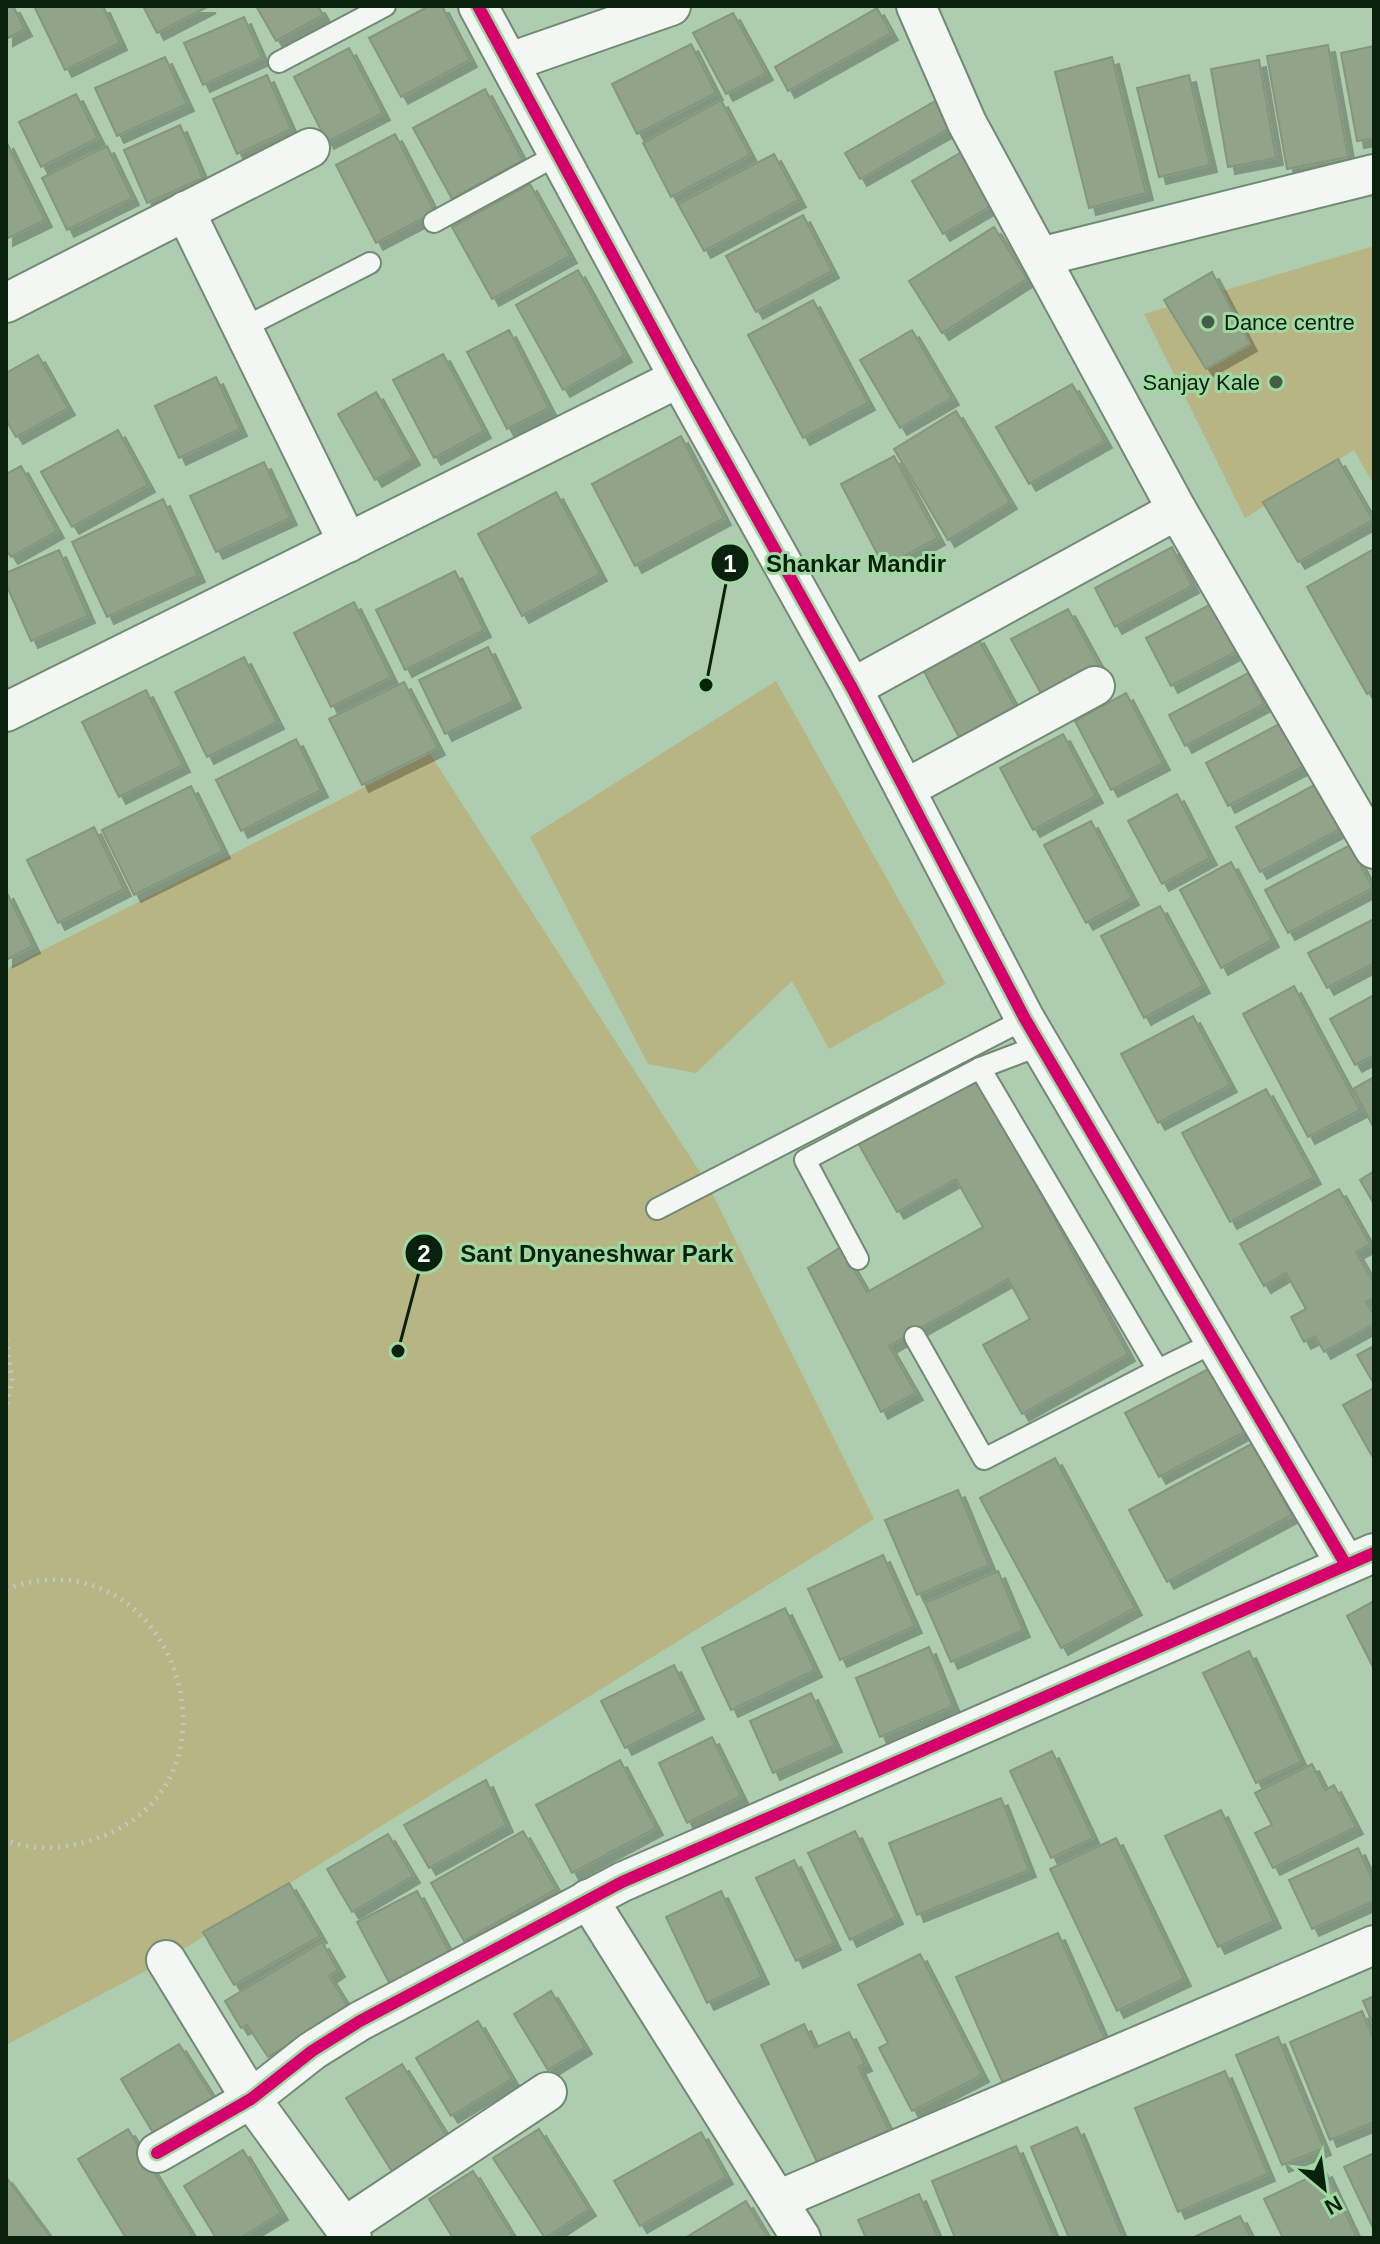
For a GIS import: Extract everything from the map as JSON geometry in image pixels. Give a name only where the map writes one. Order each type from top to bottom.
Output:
[{"type":"street","points":[[157,2153],[251,2099],[312,2051],[360,2021],[588,1899],[1360,1559],[1215,1342],[1033,1032],[852,688],[679,378],[478,6]]},
{"type":"street","points":[[510,62],[671,6]]},
{"type":"street","points":[[916,6],[967,123],[1177,510],[1374,849]]},
{"type":"street","points":[[6,303],[310,148]]},
{"type":"street","points":[[1040,257],[1374,174]]},
{"type":"street","points":[[185,211],[348,543]]},
{"type":"street","points":[[6,712],[679,378]]},
{"type":"street","points":[[852,688],[1177,510]]},
{"type":"street","points":[[905,789],[1095,686]]},
{"type":"street","points":[[588,1899],[801,2238]]},
{"type":"street","points":[[778,2200],[1374,1945]]},
{"type":"street","points":[[166,1960],[251,2099],[348,2233],[547,2092]]},
{"type":"lane","points":[[279,62],[385,6]]},
{"type":"lane","points":[[434,222],[559,154]]},
{"type":"lane","points":[[243,328],[370,263]]},
{"type":"lane","points":[[858,1259],[805,1160],[980,1068],[1033,1032]]},
{"type":"lane","points":[[657,1209],[1033,1032]]},
{"type":"lane","points":[[980,1068],[1158,1370]]},
{"type":"lane","points":[[915,1337],[984,1459],[1215,1342]]},
{"type":"path","points":[[6,1339],[12,1379],[6,1408]]},
{"type":"path","points":[[6,1589],[25,1582],[68,1581],[109,1593],[144,1617],[170,1651],[183,1692],[183,1735],[170,1776],[144,1810],[109,1835],[65,1848],[19,1846],[6,1840]]},
{"type":"shaded area","name":"Sanjay Kale","points":[[1374,246],[1374,485],[1354,450],[1245,518],[1144,314]]},
{"type":"shaded area","points":[[776,681],[946,984],[829,1049],[792,981],[696,1073],[648,1064],[530,837]]},
{"type":"shaded area","points":[[430,754],[707,1183],[874,1519],[166,1960],[6,2045],[6,969]]},
{"type":"building","points":[[6,6],[13,6],[25,29],[6,39]]},
{"type":"building","points":[[34,6],[103,6],[120,43],[65,70]]},
{"type":"building","points":[[143,6],[209,6],[157,33]]},
{"type":"building","points":[[256,6],[318,6],[323,15],[276,41]]},
{"type":"building","points":[[429,6],[442,6],[470,60],[401,97],[369,38]]},
{"type":"building","points":[[877,8],[891,33],[788,91],[775,67]]},
{"type":"building","points":[[733,13],[766,73],[726,94],[693,33]]},
{"type":"building","points":[[244,17],[262,58],[203,85],[184,43]]},
{"type":"building","points":[[691,44],[716,93],[637,134],[612,84]]},
{"type":"building","points":[[1328,45],[1348,157],[1287,169],[1267,56]]},
{"type":"building","points":[[1374,46],[1374,138],[1357,141],[1341,53]]},
{"type":"building","points":[[349,48],[383,113],[327,142],[294,77]]},
{"type":"building","points":[[165,57],[187,104],[117,136],[95,88]]},
{"type":"building","points":[[1112,57],[1146,193],[1089,208],[1055,72]]},
{"type":"building","points":[[1259,60],[1276,158],[1228,167],[1211,69]]},
{"type":"building","points":[[267,75],[291,129],[237,154],[213,99]]},
{"type":"building","points":[[1189,75],[1210,165],[1159,177],[1137,88]]},
{"type":"building","points":[[485,89],[523,160],[452,199],[413,128]]},
{"type":"building","points":[[76,94],[98,138],[41,167],[19,122]]},
{"type":"building","points":[[721,100],[750,155],[671,197],[643,143]]},
{"type":"building","points":[[935,101],[950,128],[860,179],[845,153]]},
{"type":"building","points":[[180,125],[203,178],[147,203],[124,150]]},
{"type":"building","points":[[395,134],[435,212],[376,243],[336,165]]},
{"type":"building","points":[[6,141],[45,220],[6,239]]},
{"type":"building","points":[[107,146],[132,198],[67,230],[42,178]]},
{"type":"building","points":[[970,147],[1001,200],[943,234],[912,181]]},
{"type":"building","points":[[774,154],[799,200],[704,251],[678,204]]},
{"type":"building","points":[[530,184],[570,256],[492,299],[452,227]]},
{"type":"building","points":[[803,215],[832,271],[756,312],[726,256]]},
{"type":"building","points":[[994,227],[1027,279],[942,333],[909,281]]},
{"type":"building","points":[[578,270],[625,355],[563,390],[516,305]]},
{"type":"building","name":"Dance centre","points":[[1212,272],[1250,344],[1206,369],[1164,300]]},
{"type":"building","points":[[813,300],[868,403],[803,438],[748,335]]},
{"type":"building","points":[[509,330],[549,408],[507,429],[467,352]]},
{"type":"building","points":[[912,330],[952,398],[900,428],[860,360]]},
{"type":"building","points":[[443,354],[484,431],[434,458],[393,380]]},
{"type":"building","points":[[38,355],[68,408],[16,437],[6,420],[6,373]]},
{"type":"building","points":[[216,377],[240,429],[179,458],[155,406]]},
{"type":"building","points":[[1072,384],[1105,441],[1029,484],[996,427]]},
{"type":"building","points":[[376,392],[413,458],[375,480],[338,414]]},
{"type":"building","points":[[956,411],[1010,502],[948,540],[894,449]]},
{"type":"building","points":[[118,430],[148,485],[72,527],[41,472]]},
{"type":"building","points":[[681,436],[724,518],[635,566],[592,484]]},
{"type":"building","points":[[894,456],[938,538],[884,567],[841,484]]},
{"type":"building","points":[[1338,459],[1373,520],[1298,562],[1263,502]]},
{"type":"building","points":[[264,462],[290,518],[216,552],[190,496]]},
{"type":"building","points":[[21,466],[57,531],[11,557],[6,549],[6,474]]},
{"type":"building","points":[[556,492],[600,574],[522,616],[478,534]]},
{"type":"building","points":[[163,499],[198,575],[107,617],[72,542]]},
{"type":"building","points":[[1172,547],[1192,586],[1115,627],[1095,588]]},
{"type":"building","points":[[1374,549],[1374,689],[1367,694],[1307,587]]},
{"type":"building","points":[[59,550],[88,616],[31,641],[6,584],[6,573]]},
{"type":"building","points":[[455,571],[484,630],[405,670],[376,610]]},
{"type":"building","points":[[354,602],[391,677],[331,707],[294,633]]},
{"type":"building","points":[[1215,602],[1241,649],[1171,686],[1146,638]]},
{"type":"building","points":[[1068,609],[1100,667],[1043,697],[1011,639]]},
{"type":"building","points":[[977,636],[1017,710],[960,739],[921,666]]},
{"type":"building","points":[[488,647],[514,701],[445,734],[419,680]]},
{"type":"building","points":[[244,657],[277,722],[207,757],[175,692]]},
{"type":"building","points":[[1248,673],[1264,704],[1185,746],[1169,715]]},
{"type":"building","points":[[404,682],[438,748],[362,785],[329,719]]},
{"type":"building","points":[[146,690],[183,765],[119,797],[82,722]]},
{"type":"building","points":[[1126,693],[1163,763],[1111,790],[1075,721]]},
{"type":"building","points":[[1283,722],[1306,765],[1228,806],[1206,763]]},
{"type":"building","points":[[1063,734],[1096,796],[1033,830],[1000,768]]},
{"type":"building","points":[[296,739],[321,790],[241,831],[216,780]]},
{"type":"building","points":[[1316,784],[1340,829],[1260,872],[1236,827]]},
{"type":"building","points":[[191,786],[223,851],[134,895],[102,830]]},
{"type":"building","points":[[1177,794],[1210,858],[1162,884],[1128,821]]},
{"type":"building","points":[[1091,821],[1132,898],[1086,923],[1044,845]]},
{"type":"building","points":[[94,827],[124,889],[58,923],[27,860]]},
{"type":"building","points":[[1350,845],[1373,888],[1288,933],[1265,890]]},
{"type":"building","points":[[1231,862],[1272,940],[1221,968],[1180,890]]},
{"type":"building","points":[[6,891],[33,946],[6,960]]},
{"type":"building","points":[[1160,906],[1203,986],[1144,1018],[1101,936]]},
{"type":"building","points":[[1374,919],[1374,963],[1327,988],[1308,953]]},
{"type":"building","points":[[1294,986],[1360,1110],[1308,1137],[1243,1014]]},
{"type":"building","points":[[1374,995],[1374,1055],[1355,1065],[1330,1019]]},
{"type":"building","points":[[1193,1016],[1230,1085],[1158,1123],[1121,1054]]},
{"type":"building","points":[[977,1076],[1128,1354],[1022,1414],[983,1345],[1030,1319],[1008,1279],[889,1346],[916,1393],[881,1412],[808,1268],[841,1247],[867,1292],[983,1227],[956,1179],[897,1212],[858,1143]]},
{"type":"building","points":[[1374,1077],[1374,1128],[1353,1089]]},
{"type":"building","points":[[1266,1089],[1314,1177],[1230,1222],[1182,1133]]},
{"type":"building","points":[[1374,1171],[1374,1204],[1360,1180]]},
{"type":"building","points":[[1339,1189],[1370,1244],[1356,1252],[1374,1283],[1374,1297],[1366,1302],[1374,1315],[1374,1324],[1324,1352],[1315,1336],[1304,1342],[1291,1317],[1306,1309],[1286,1273],[1264,1286],[1240,1244]]},
{"type":"building","points":[[1374,1346],[1374,1384],[1357,1355]]},
{"type":"building","points":[[1210,1368],[1244,1432],[1159,1477],[1125,1413]]},
{"type":"building","points":[[1374,1388],[1374,1455],[1372,1456],[1343,1405]]},
{"type":"building","points":[[1253,1443],[1292,1515],[1167,1582],[1129,1510]]},
{"type":"building","points":[[1055,1458],[1135,1608],[1061,1648],[980,1498]]},
{"type":"building","points":[[958,1490],[989,1565],[917,1595],[885,1520]]},
{"type":"building","points":[[883,1555],[915,1626],[840,1660],[808,1589]]},
{"type":"building","points":[[998,1571],[1023,1630],[951,1662],[925,1603]]},
{"type":"building","points":[[1374,1601],[1374,1669],[1347,1616]]},
{"type":"building","points":[[785,1608],[815,1670],[731,1710],[702,1648]]},
{"type":"building","points":[[929,1647],[953,1706],[880,1737],[856,1678]]},
{"type":"building","points":[[1249,1651],[1301,1762],[1256,1783],[1203,1673]]},
{"type":"building","points":[[674,1665],[697,1712],[625,1748],[601,1701]]},
{"type":"building","points":[[811,1693],[835,1745],[773,1773],[750,1721]]},
{"type":"building","points":[[712,1737],[741,1796],[687,1823],[659,1763]]},
{"type":"building","points":[[1052,1751],[1093,1838],[1051,1858],[1010,1771]]},
{"type":"building","points":[[620,1760],[656,1828],[572,1873],[536,1805]]},
{"type":"building","points":[[1312,1764],[1325,1790],[1334,1785],[1356,1827],[1273,1868],[1255,1833],[1272,1825],[1255,1793]]},
{"type":"building","points":[[486,1780],[506,1825],[429,1868],[404,1825]]},
{"type":"building","points":[[1001,1798],[1029,1870],[917,1915],[889,1843]]},
{"type":"building","points":[[1221,1810],[1274,1921],[1218,1947],[1165,1836]]},
{"type":"building","points":[[523,1831],[556,1889],[464,1941],[431,1883]]},
{"type":"building","points":[[855,1831],[896,1917],[850,1940],[808,1853]]},
{"type":"building","points":[[388,1834],[413,1876],[352,1912],[327,1869]]},
{"type":"building","points":[[1116,1838],[1184,1979],[1117,2011],[1050,1869]]},
{"type":"building","points":[[1358,1848],[1374,1883],[1374,1901],[1312,1929],[1289,1880]]},
{"type":"building","points":[[794,1860],[834,1943],[796,1961],[756,1878]]},
{"type":"building","points":[[289,1883],[320,1936],[234,1985],[203,1932]]},
{"type":"building","points":[[417,1891],[451,1955],[391,1986],[357,1922]]},
{"type":"building","points":[[721,1891],[762,1977],[707,2003],[666,1917]]},
{"type":"building","points":[[1058,1933],[1107,2044],[1005,2088],[956,1977]]},
{"type":"building","points":[[322,1942],[338,1970],[329,1976],[349,2008],[268,2057],[247,2025],[241,2028],[225,2001]]},
{"type":"building","points":[[920,1954],[982,2075],[912,2111],[879,2048],[888,2043],[858,1985]]},
{"type":"building","points":[[551,1991],[585,2047],[548,2070],[514,2014]]},
{"type":"building","points":[[1374,1996],[1374,2026],[1363,2001]]},
{"type":"building","points":[[1362,2011],[1374,2040],[1374,2122],[1330,2140],[1290,2042]]},
{"type":"building","points":[[478,2021],[512,2079],[451,2116],[416,2058]]},
{"type":"building","points":[[804,2024],[815,2048],[849,2032],[865,2064],[858,2067],[889,2130],[818,2164],[761,2045]]},
{"type":"building","points":[[1278,2037],[1324,2148],[1282,2165],[1236,2055]]},
{"type":"building","points":[[179,2044],[214,2099],[155,2136],[121,2079]]},
{"type":"building","points":[[402,2064],[448,2138],[393,2173],[346,2098]]},
{"type":"building","points":[[1225,2071],[1268,2174],[1178,2212],[1135,2108]]},
{"type":"building","points":[[1077,2127],[1122,2236],[1118,2238],[1069,2238],[1031,2147]]},
{"type":"building","points":[[128,2129],[194,2238],[126,2238],[78,2159]]},
{"type":"building","points":[[539,2129],[589,2209],[545,2238],[493,2158]]},
{"type":"building","points":[[701,2132],[726,2177],[640,2226],[614,2181]]},
{"type":"building","points":[[1016,2146],[1055,2238],[955,2238],[932,2181]]},
{"type":"building","points":[[243,2150],[281,2213],[240,2238],[216,2238],[184,2186]]},
{"type":"building","points":[[1374,2153],[1374,2230],[1344,2167]]},
{"type":"building","points":[[1325,2170],[1357,2238],[1283,2238],[1264,2199]]},
{"type":"building","points":[[473,2171],[514,2238],[453,2238],[429,2199]]},
{"type":"building","points":[[6,2177],[51,2238],[6,2238]]},
{"type":"building","points":[[919,2194],[938,2238],[866,2238],[858,2220]]},
{"type":"building","points":[[746,2201],[768,2238],[685,2238]]},
{"type":"building","points":[[1240,2216],[1251,2238],[1192,2238]]},
{"type":"cycle path","points":[[478,6],[679,378],[852,688],[1025,1019],[1346,1565]]},
{"type":"cycle path","points":[[157,2153],[251,2099],[312,2051],[360,2021],[622,1882],[1374,1553]]},
{"type":"place","name":"Dance centre","points":[[1208,322]]},
{"type":"place","name":"Sanjay Kale","points":[[1276,382]]},
{"type":"place","name":"Shankar Mandir","points":[[706,685]]},
{"type":"place","name":"Sant Dnyaneshwar Park","points":[[398,1351]]}]
